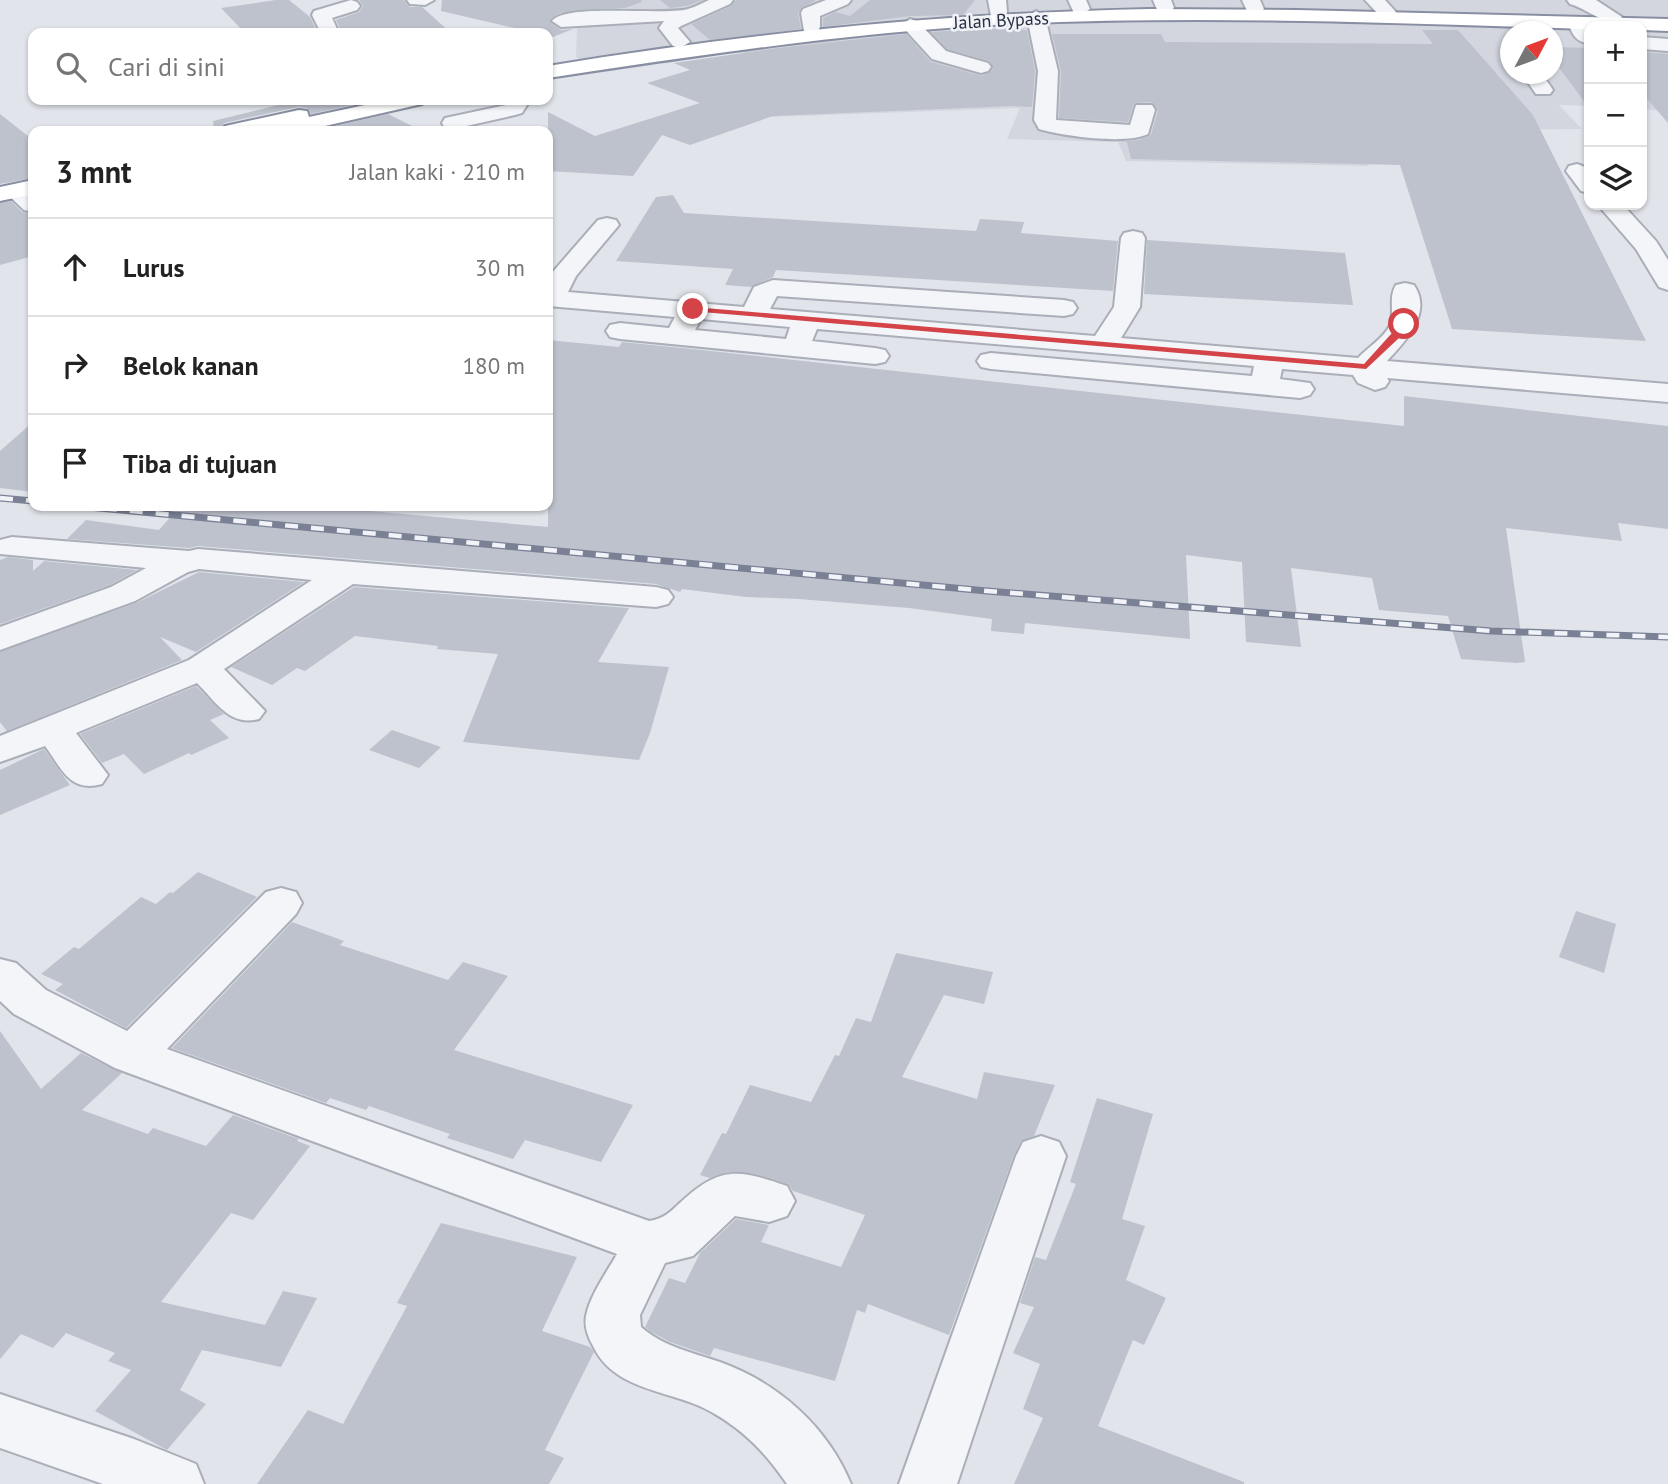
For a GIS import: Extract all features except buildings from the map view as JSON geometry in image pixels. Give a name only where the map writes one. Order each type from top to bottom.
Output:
[{"type":"highway","name":"Jalan Bypass","points":[[553,61],[680,42],[998,6],[1381,6],[1668,19]]},
{"type":"highway","name":"Jalan Bypass","points":[[553,71],[750,41],[910,25],[1036,17],[1178,15],[1500,26]]},
{"type":"highway","name":"Jalan Bypass","points":[[1563,30],[1583,31],[1668,25]]},
{"type":"highway","points":[[255,126],[346,105]]},
{"type":"highway","points":[[319,126],[396,105]]},
{"type":"street","points":[[416,0],[425,0]]},
{"type":"street","points":[[680,42],[668,28],[689,15],[724,0]]},
{"type":"street","points":[[811,27],[810,13],[842,0]]},
{"type":"street","points":[[1576,0],[1613,17]]},
{"type":"street","points":[[328,28],[321,15],[351,6]]},
{"type":"street","points":[[561,21],[689,15]]},
{"type":"street","points":[[1036,17],[1048,71],[1047,124],[1059,128],[1134,132],[1140,129],[1144,110]]},
{"type":"street","points":[[910,25],[939,55],[981,67]]},
{"type":"street","points":[[1647,43],[1668,45]]},
{"type":"street","points":[[453,122],[515,108],[516,105]]},
{"type":"street","points":[[1615,210],[1633,228],[1668,282]]},
{"type":"street","points":[[555,290],[607,225]]},
{"type":"street","points":[[1104,344],[1127,307],[1133,238]]},
{"type":"street","points":[[555,290],[592,277]]},
{"type":"street","points":[[555,290],[695,293],[754,314],[934,329],[987,343],[1267,372],[1366,366],[1668,393]]},
{"type":"street","points":[[754,314],[766,290],[1064,308]]},
{"type":"street","points":[[1366,366],[1381,348],[1397,335],[1404,324],[1405,291]]},
{"type":"street","points":[[796,348],[827,292]]},
{"type":"street","points":[[678,337],[695,293]]},
{"type":"street","points":[[869,324],[883,296]]},
{"type":"street","points":[[934,329],[941,300]]},
{"type":"street","points":[[987,343],[1003,304]]},
{"type":"street","points":[[620,331],[875,356]]},
{"type":"street","points":[[915,355],[987,343],[1104,344],[1267,372],[1300,389]]},
{"type":"street","points":[[1366,366],[1368,377],[1392,387],[1668,417]]},
{"type":"street","points":[[4,548],[187,561],[208,558],[346,573],[656,597]]},
{"type":"street","points":[[0,639],[123,594],[187,561]]},
{"type":"street","points":[[0,750],[202,668],[346,573]]},
{"type":"street","points":[[202,668],[246,711]]},
{"type":"street","points":[[53,730],[88,775]]},
{"type":"street","points":[[132,1055],[281,903]]},
{"type":"street","points":[[0,975],[30,1002],[132,1055],[649,1243],[675,1240],[722,1196],[729,1194],[769,1200]]},
{"type":"street","points":[[928,1484],[1041,1156]]},
{"type":"street","points":[[649,1243],[612,1315],[610,1326],[615,1335],[626,1349],[651,1367],[689,1376],[725,1390],[771,1419],[822,1484]]},
{"type":"street","points":[[0,1422],[144,1478]]},
{"type":"shaded area","points":[[521,0],[1668,0],[1668,111],[1647,109],[1647,21],[1584,21],[1584,106],[1559,105],[1582,129],[1456,130],[1364,147],[1368,166],[1126,161],[1118,142],[1007,139],[1020,108],[769,117],[742,47],[595,70],[576,57],[577,28],[559,23]]},
{"type":"railway","points":[[0,498],[28,501]]},
{"type":"railway","points":[[131,511],[987,591],[1491,631],[1668,637]]},
{"type":"route","points":[[693,309],[1366,366],[1381,348],[1397,335],[1404,324]]}]
